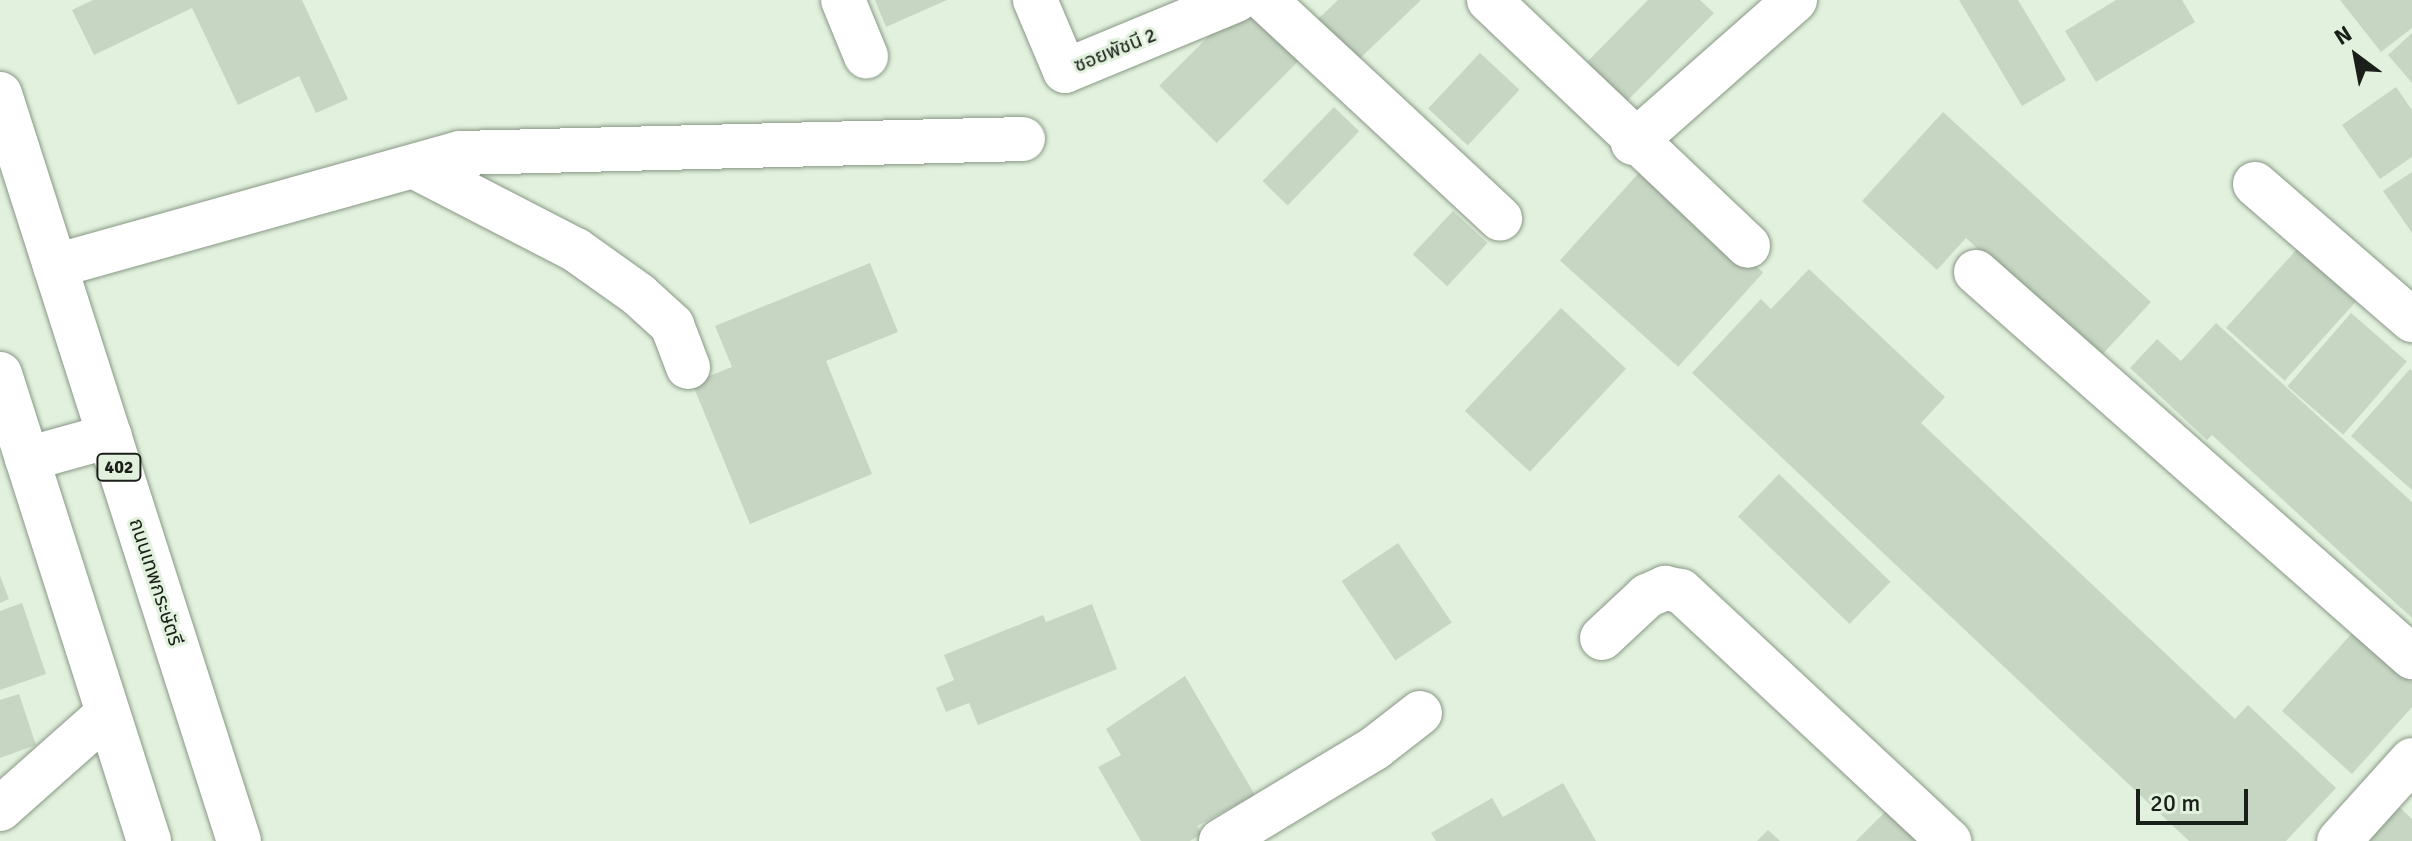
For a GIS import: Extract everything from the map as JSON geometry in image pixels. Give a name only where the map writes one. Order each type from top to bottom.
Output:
[{"type":"street","points":[[843,0],[866,56]]},
{"type":"street","name":"ซอยพัชนี 2","points":[[1035,0],[1065,71],[1236,0]]},
{"type":"street","points":[[1265,0],[1500,218]]},
{"type":"street","points":[[1489,0],[1633,143],[1748,246]]},
{"type":"street","points":[[1633,143],[1795,0]]},
{"type":"street","name":"ถนนเทพกระษัตรี","points":[[0,94],[239,841]]},
{"type":"street","points":[[55,266],[460,153],[1023,139]]},
{"type":"street","points":[[415,167],[576,250],[639,295],[672,325],[688,367]]},
{"type":"street","points":[[2255,184],[2412,320]]},
{"type":"street","points":[[1976,272],[2412,657]]},
{"type":"street","points":[[0,374],[149,841]]},
{"type":"street","points":[[27,459],[110,436]]},
{"type":"street","points":[[1602,638],[1647,596],[1665,588],[1681,591],[1949,841]]},
{"type":"street","points":[[0,809],[108,713]]},
{"type":"street","points":[[1221,841],[1375,748],[1420,713]]},
{"type":"street","points":[[2339,841],[2412,760]]},
{"type":"building","points":[[93,0],[302,0],[348,99],[316,113],[299,76],[238,105],[192,8],[94,55],[72,10]]},
{"type":"building","points":[[875,0],[947,0],[886,27]]},
{"type":"building","points":[[1338,0],[1421,0],[1354,64],[1315,22]]},
{"type":"building","points":[[1648,0],[1700,0],[1714,13],[1624,104],[1584,65]]},
{"type":"building","points":[[1959,0],[2018,0],[2066,80],[2022,106]]},
{"type":"building","points":[[2116,0],[2182,0],[2195,22],[2096,82],[2065,31]]},
{"type":"building","points":[[2340,0],[2412,0],[2412,28],[2381,52]]},
{"type":"building","points":[[1242,3],[1299,60],[1217,143],[1159,86]]},
{"type":"building","points":[[2412,33],[2412,83],[2388,55]]},
{"type":"building","points":[[1480,53],[1519,90],[1468,145],[1428,109]]},
{"type":"building","points":[[2396,87],[2412,110],[2412,157],[2380,179],[2342,125]]},
{"type":"building","points":[[1334,107],[1359,131],[1288,205],[1262,181]]},
{"type":"building","points":[[1943,112],[2151,302],[2098,359],[1966,238],[1937,270],[1862,201]]},
{"type":"building","points":[[1645,166],[1763,272],[1678,367],[1560,260]]},
{"type":"building","points":[[2412,172],[2412,233],[2383,191]]},
{"type":"building","points":[[1453,211],[1487,243],[1447,286],[1413,254]]},
{"type":"building","points":[[2297,249],[2356,302],[2285,381],[2226,328]]},
{"type":"building","points":[[870,263],[898,332],[826,361],[872,474],[750,524],[692,383],[732,367],[715,326]]},
{"type":"building","points":[[1809,269],[1945,397],[1921,423],[2235,719],[2248,705],[2336,788],[2286,841],[2189,841],[1692,373],[1761,299],[1771,309]]},
{"type":"building","points":[[1561,308],[1626,369],[1530,472],[1465,411]]},
{"type":"building","points":[[2351,313],[2407,362],[2343,435],[2287,386]]},
{"type":"building","points":[[2216,323],[2412,502],[2412,618],[2212,435],[2207,440],[2130,368],[2157,339],[2181,361]]},
{"type":"building","points":[[2410,369],[2412,371],[2412,490],[2351,436]]},
{"type":"building","points":[[1779,474],[1890,582],[1850,624],[1738,516]]},
{"type":"building","points":[[1398,543],[1452,623],[1395,661],[1342,581]]},
{"type":"building","points":[[0,576],[9,599],[0,603]]},
{"type":"building","points":[[22,603],[46,674],[0,690],[0,611]]},
{"type":"building","points":[[1092,604],[1117,669],[978,725],[969,703],[946,712],[936,688],[954,680],[944,655],[1043,615],[1046,622]]},
{"type":"building","points":[[2354,631],[2412,682],[2412,707],[2352,774],[2282,711]]},
{"type":"building","points":[[1185,676],[1255,795],[1197,826],[1202,834],[1190,841],[1141,841],[1098,767],[1121,755],[1106,729]]},
{"type":"building","points":[[19,694],[36,745],[0,758],[0,700]]},
{"type":"building","points":[[1563,783],[1596,841],[1436,841],[1431,833],[1492,798],[1503,817]]},
{"type":"building","points":[[1894,803],[1932,841],[1856,841]]},
{"type":"building","points":[[2398,806],[2412,819],[2412,841],[2371,841],[2367,837]]},
{"type":"building","points":[[1768,830],[1780,841],[1757,841]]}]
